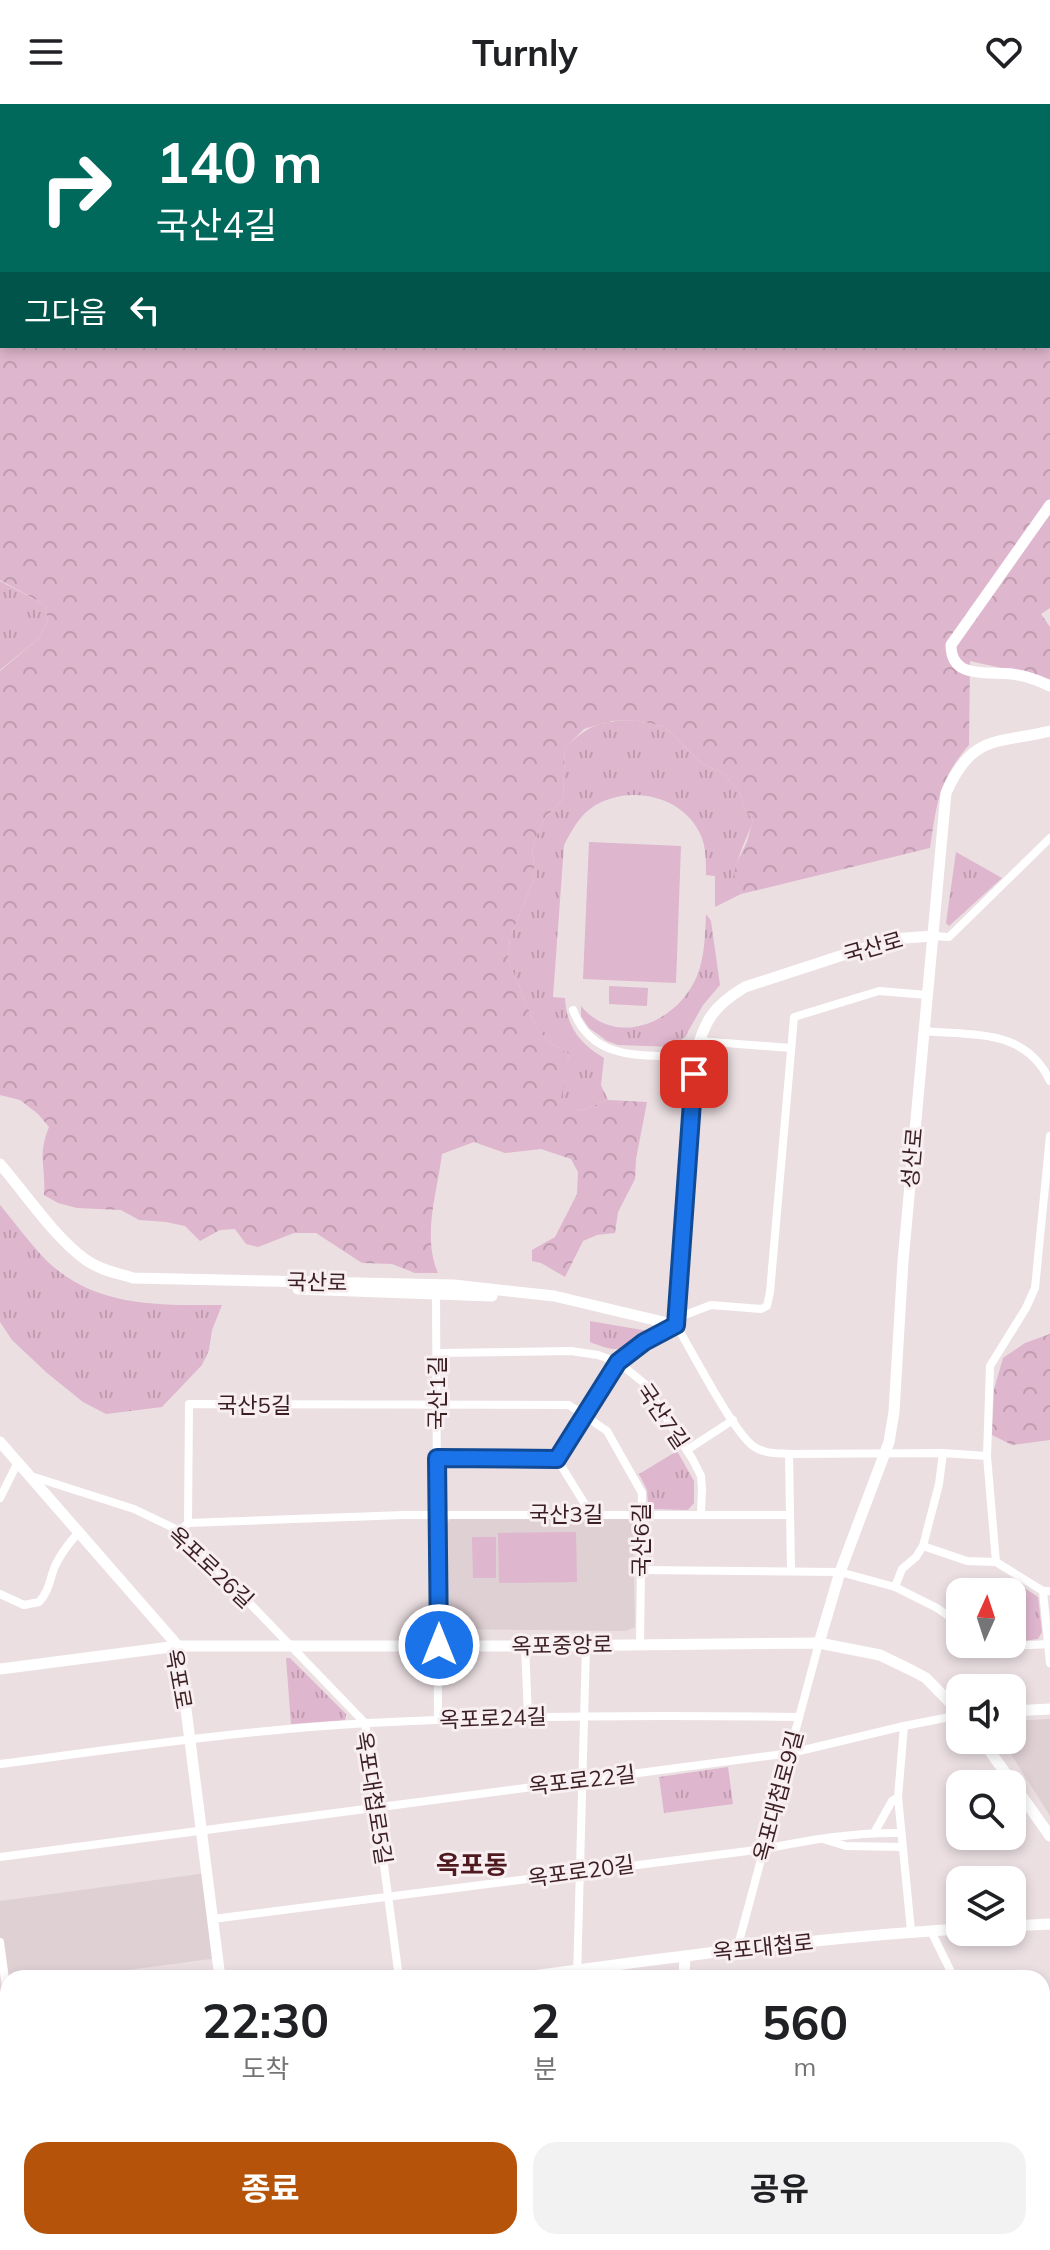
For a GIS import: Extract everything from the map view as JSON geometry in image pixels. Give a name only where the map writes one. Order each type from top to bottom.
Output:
[{"type":"street","points":[[1050,505],[951,645],[951,658],[959,667],[973,672],[1013,674],[1050,686]]},
{"type":"street","name":"성산로","points":[[819,1643],[840,1572],[885,1455],[894,1412],[903,1261],[946,793],[956,771],[969,754],[983,745],[1050,731]]},
{"type":"street","points":[[933,936],[949,937],[1050,838]]},
{"type":"street","name":"국산로","points":[[0,1164],[68,1244],[87,1261],[107,1271],[133,1278],[554,1296],[674,1324],[695,1057],[708,1018],[729,997],[745,987],[892,939],[933,936]]},
{"type":"street","points":[[557,1459],[618,1362],[644,1342],[711,1305],[761,1309],[767,1306],[794,1017],[879,991],[927,995]]},
{"type":"street","points":[[573,1010],[587,1037],[606,1049],[633,1054],[695,1057]]},
{"type":"street","points":[[924,1031],[993,1038],[1022,1047],[1033,1055],[1050,1081]]},
{"type":"street","points":[[699,1041],[791,1048]]},
{"type":"street","points":[[996,1562],[987,1456],[990,1366],[1035,1288],[1050,1136]]},
{"type":"street","name":"국산로","points":[[0,1174],[67,1252],[82,1265],[131,1284],[436,1289]]},
{"type":"street","name":"국산1길","points":[[436,1289],[438,1720]]},
{"type":"street","points":[[674,1324],[751,1445],[769,1453],[987,1456]]},
{"type":"street","name":"국산7길","points":[[437,1353],[571,1351],[618,1362],[645,1384],[687,1450],[701,1476],[701,1515]]},
{"type":"street","name":"국산5길","points":[[188,1523],[189,1404],[437,1406]]},
{"type":"street","name":"국산6길","points":[[437,1406],[569,1405],[607,1431],[642,1493],[640,1645]]},
{"type":"street","points":[[687,1450],[733,1420]]},
{"type":"street","name":"옥포로","points":[[0,1442],[178,1646],[219,1970]]},
{"type":"street","points":[[895,1587],[902,1569],[923,1546],[939,1484],[943,1453]]},
{"type":"street","points":[[789,1454],[791,1570]]},
{"type":"street","points":[[437,1458],[557,1459]]},
{"type":"street","points":[[557,1459],[591,1514]]},
{"type":"street","points":[[0,1498],[18,1462]]},
{"type":"street","name":"옥포로26길","points":[[29,1475],[134,1509],[180,1531],[292,1645]]},
{"type":"street","name":"국산3길","points":[[188,1523],[438,1515],[790,1515]]},
{"type":"street","points":[[180,1531],[188,1523]]},
{"type":"street","points":[[0,1594],[24,1605],[39,1602],[44,1597],[61,1555],[78,1533]]},
{"type":"street","points":[[923,1546],[967,1561],[996,1562],[1046,1591],[1050,1663]]},
{"type":"street","points":[[641,1570],[840,1572],[895,1587],[946,1614]]},
{"type":"street","name":"옥포중앙로","points":[[0,1669],[178,1646],[819,1643],[880,1655],[913,1671],[946,1698]]},
{"type":"street","name":"옥포대첩로9길","points":[[737,1949],[819,1643]]},
{"type":"street","points":[[1026,1645],[1049,1644]]},
{"type":"street","name":"옥포대첩로5길","points":[[292,1645],[365,1723],[398,1970]]},
{"type":"street","points":[[525,1646],[528,1716]]},
{"type":"street","points":[[578,1970],[586,1646]]},
{"type":"street","points":[[1026,1710],[1050,1709]]},
{"type":"street","name":"옥포로24길","points":[[0,1764],[189,1740],[365,1723],[584,1714],[799,1717]]},
{"type":"street","name":"옥포로22길","points":[[0,1857],[791,1753],[946,1717]]},
{"type":"street","points":[[904,1726],[898,1797],[911,1931]]},
{"type":"street","points":[[992,1754],[1050,1836]]},
{"type":"street","points":[[874,1833],[892,1801],[898,1797]]},
{"type":"street","name":"옥포로20길","points":[[213,1919],[764,1849],[822,1838],[901,1833]]},
{"type":"street","points":[[822,1838],[846,1846],[902,1847]]},
{"type":"street","points":[[1026,1925],[1050,1924]]},
{"type":"street","name":"옥포대첩로","points":[[602,1970],[737,1949],[946,1930]]},
{"type":"street","points":[[931,1931],[950,1970]]},
{"type":"street","points":[[0,1942],[3,1970]]},
{"type":"street","points":[[684,1970],[685,1956]]},
{"type":"street","points":[[429,2250],[435,2250]]},
{"type":"shaded area","points":[[629,1517],[633,1522],[635,1627],[626,1631],[450,1629],[445,1622],[444,1525],[452,1518]]},
{"type":"shaded area","points":[[1050,1719],[1050,1816],[1026,1778],[1026,1770],[1021,1770],[1011,1754],[1026,1754],[1026,1720]]},
{"type":"shaded area","points":[[207,1873],[218,1958],[128,1970],[6,1970],[0,1939],[0,1901]]},
{"type":"green space","points":[[0,348],[1050,348],[1050,608],[1041,614],[1050,627],[1050,679],[970,661],[969,745],[951,770],[940,793],[930,848],[741,894],[735,881],[735,870],[753,820],[744,808],[740,793],[723,773],[702,764],[665,727],[637,720],[611,721],[584,729],[565,748],[563,799],[545,818],[532,847],[535,876],[510,938],[508,960],[537,1029],[550,1043],[569,1054],[561,1100],[580,1111],[608,1100],[647,1102],[635,1179],[618,1212],[615,1233],[597,1235],[583,1241],[565,1277],[532,1261],[532,1250],[555,1237],[577,1194],[578,1172],[571,1159],[541,1149],[505,1153],[474,1142],[442,1154],[431,1229],[433,1259],[438,1273],[415,1273],[392,1264],[362,1263],[316,1233],[294,1233],[258,1247],[246,1244],[235,1229],[220,1230],[200,1241],[185,1226],[139,1220],[121,1210],[77,1208],[44,1195],[43,1154],[49,1127],[20,1100],[0,1095],[0,671],[38,639],[48,620],[45,605],[0,580]]},
{"type":"green space","points":[[0,581],[45,605],[48,620],[38,639],[0,670]]},
{"type":"green space","points":[[637,720],[665,727],[702,764],[723,773],[740,793],[744,808],[753,820],[736,867],[741,894],[715,907],[715,876],[706,875],[702,838],[694,823],[668,803],[653,797],[620,796],[590,809],[572,830],[564,845],[553,997],[565,998],[571,1026],[588,1047],[604,1058],[601,1085],[608,1100],[580,1111],[560,1100],[569,1054],[550,1043],[537,1029],[508,960],[510,938],[535,876],[532,847],[545,818],[563,799],[565,748],[597,725]]},
{"type":"green space","points":[[589,842],[681,846],[676,983],[583,979]]},
{"type":"green space","points":[[956,852],[1002,878],[949,926],[946,923]]},
{"type":"green space","points":[[706,914],[711,921],[720,985],[703,1005],[685,1037],[673,1047],[618,1045],[589,1028],[581,1016],[581,1006],[596,1019],[612,1026],[629,1028],[661,1017],[676,1006],[688,992],[700,969]]},
{"type":"green space","points":[[609,986],[648,988],[647,1006],[609,1004]]},
{"type":"green space","points":[[0,1205],[48,1262],[87,1288],[108,1296],[153,1304],[222,1305],[202,1365],[162,1407],[106,1414],[83,1402],[12,1340],[0,1322]]},
{"type":"green space","points":[[590,1321],[648,1331],[626,1346],[609,1348],[590,1342]]},
{"type":"green space","points":[[1050,1334],[1050,1440],[1012,1445],[992,1435],[994,1389],[1003,1358],[1025,1343]]},
{"type":"green space","points":[[677,1451],[694,1481],[694,1503],[688,1510],[653,1509],[648,1503],[647,1490],[639,1474]]},
{"type":"green space","points":[[576,1532],[577,1582],[499,1583],[498,1533]]},
{"type":"green space","points":[[472,1537],[496,1537],[496,1578],[473,1578]]},
{"type":"green space","points":[[1026,1589],[1038,1597],[1042,1632],[1038,1639],[1026,1640]]},
{"type":"green space","points":[[286,1658],[290,1658],[346,1714],[345,1720],[291,1724]]},
{"type":"green space","points":[[728,1767],[733,1804],[664,1813],[659,1777]]},
{"type":"district","name":"옥포동","points":[[472,1864]]},
{"type":"route","points":[[439,1645],[437,1458],[557,1459],[618,1362],[644,1342],[676,1325],[694,1074]]}]
